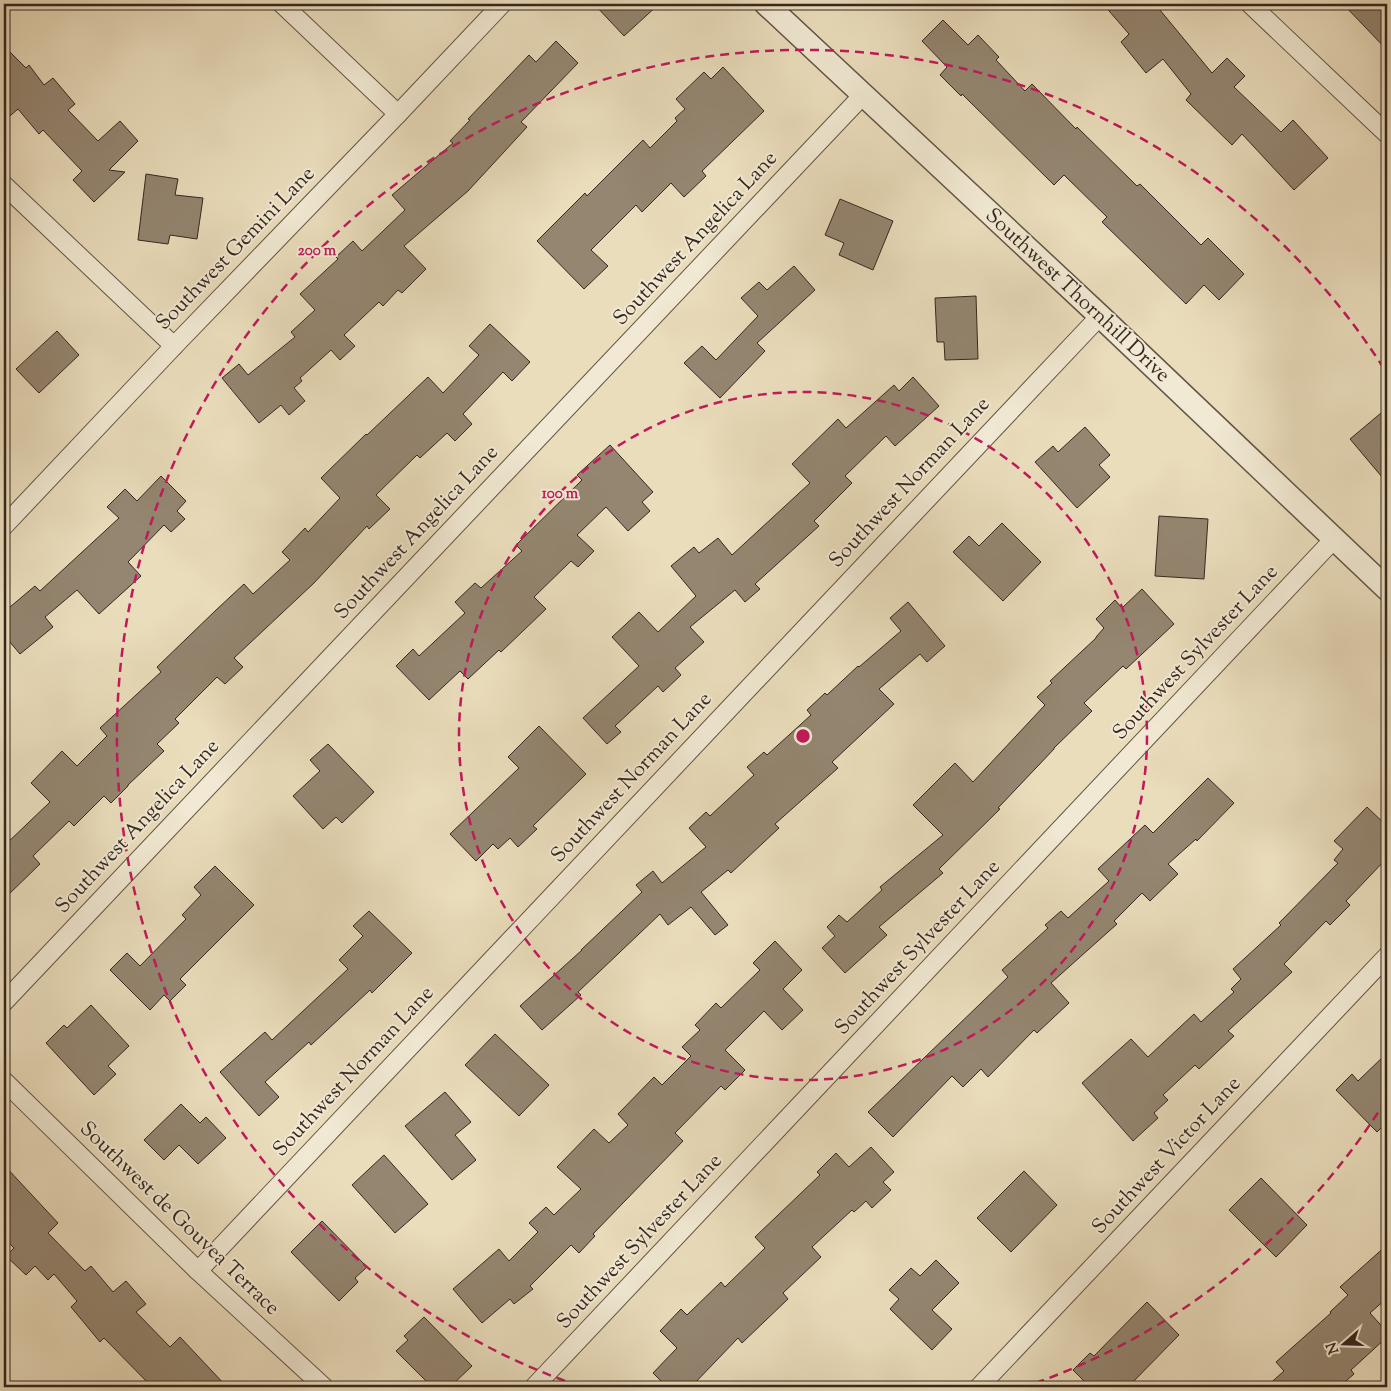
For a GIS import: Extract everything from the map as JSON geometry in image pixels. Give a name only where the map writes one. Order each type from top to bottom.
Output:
[{"type":"street","points":[[282,4],[398,114]]},
{"type":"street","name":"Southwest Gemini Lane","points":[[4,526],[502,4]]},
{"type":"street","name":"Southwest Thornhill Drive","points":[[766,4],[1100,316],[1387,589]]},
{"type":"street","points":[[1250,4],[1387,134]]},
{"type":"street","name":"Southwest Angelica Lane","points":[[4,1002],[863,95]]},
{"type":"street","points":[[4,185],[174,346]]},
{"type":"street","name":"Southwest Norman Lane","points":[[198,1271],[1100,316]]},
{"type":"street","name":"Southwest Sylvester Lane","points":[[534,1387],[1334,539]]},
{"type":"street","name":"Southwest Victor Lane","points":[[978,1387],[1387,956]]},
{"type":"street","name":"Southwest de Gouvea Terrace","points":[[4,1081],[198,1271],[324,1387]]},
{"type":"building","points":[[594,4],[659,4],[624,36]]},
{"type":"building","points":[[1103,4],[1155,4],[1212,73],[1227,58],[1245,76],[1234,87],[1281,132],[1293,120],[1328,158],[1294,190],[1242,134],[1232,145],[1186,100],[1191,94],[1163,59],[1146,73],[1121,42],[1129,34]]},
{"type":"building","points":[[1343,4],[1387,4],[1387,50]]},
{"type":"building","points":[[943,20],[968,45],[978,35],[999,57],[996,60],[1025,91],[1032,84],[1076,129],[1077,127],[1137,186],[1140,184],[1201,245],[1208,238],[1244,274],[1219,300],[1204,285],[1186,304],[1102,222],[1107,217],[1064,175],[1054,185],[962,94],[961,96],[940,75],[947,67],[922,41]]},
{"type":"building","points":[[556,41],[578,63],[521,122],[527,127],[468,191],[404,246],[426,269],[402,293],[398,290],[383,306],[379,302],[344,335],[355,346],[340,360],[331,350],[300,378],[302,381],[294,388],[305,401],[289,415],[281,405],[259,423],[222,378],[239,364],[248,375],[295,337],[291,332],[315,310],[300,294],[338,259],[336,257],[353,241],[362,251],[405,210],[392,195],[453,143],[450,141],[470,120],[468,119],[529,55],[536,62]]},
{"type":"building","points":[[4,46],[26,68],[29,65],[44,85],[53,78],[75,104],[68,110],[98,141],[120,121],[138,141],[109,170],[125,172],[94,202],[73,180],[82,171],[43,130],[39,134],[18,109],[4,121]]},
{"type":"building","points":[[723,67],[764,111],[702,171],[706,176],[684,197],[671,183],[642,212],[636,205],[591,250],[608,266],[584,289],[537,241],[585,193],[587,196],[643,140],[650,148],[677,121],[675,118],[685,109],[676,99],[704,72],[711,79]]},
{"type":"building","points":[[146,174],[178,179],[175,195],[203,198],[197,239],[170,235],[168,244],[138,240]]},
{"type":"building","points":[[840,199],[893,221],[873,270],[839,255],[844,243],[825,235]]},
{"type":"building","points":[[794,266],[815,290],[757,343],[765,351],[720,398],[684,363],[702,346],[716,360],[758,316],[741,298],[759,282],[767,290]]},
{"type":"building","points":[[976,296],[978,359],[945,360],[944,342],[937,342],[935,298]]},
{"type":"building","points":[[490,324],[530,362],[512,381],[503,372],[463,414],[472,424],[455,441],[447,433],[420,458],[417,455],[376,495],[390,509],[369,529],[367,526],[314,583],[234,658],[243,667],[225,684],[217,677],[175,719],[179,723],[157,744],[164,751],[111,803],[104,796],[74,826],[69,821],[33,856],[40,864],[4,899],[4,846],[50,802],[31,783],[62,751],[77,766],[107,736],[100,728],[161,672],[157,667],[244,584],[253,594],[290,560],[282,552],[305,528],[308,532],[340,498],[321,478],[428,377],[443,393],[479,355],[469,346]]},
{"type":"building","points":[[57,331],[79,355],[39,393],[16,369]]},
{"type":"building","points":[[913,377],[939,406],[895,446],[886,436],[845,476],[852,483],[814,521],[819,526],[755,584],[760,589],[745,602],[735,590],[690,627],[704,642],[675,668],[681,675],[663,692],[658,686],[615,726],[621,732],[607,744],[583,718],[639,666],[612,637],[639,612],[658,632],[696,596],[671,566],[694,547],[699,553],[718,538],[732,555],[810,483],[792,464],[838,419],[846,428],[894,385],[899,391]]},
{"type":"building","points":[[1387,408],[1387,483],[1350,439]]},
{"type":"building","points":[[1085,427],[1110,455],[1099,465],[1110,477],[1077,508],[1035,462],[1053,446],[1058,452]]},
{"type":"building","points":[[610,445],[653,492],[642,502],[650,511],[628,531],[606,507],[577,535],[594,551],[578,567],[571,561],[534,597],[546,609],[501,652],[499,650],[468,679],[460,671],[429,700],[396,666],[413,649],[419,656],[465,613],[455,602],[475,583],[481,588],[522,551],[516,545],[582,480],[577,475]]},
{"type":"building","points":[[161,476],[186,501],[177,511],[185,519],[171,532],[164,525],[128,562],[141,576],[99,614],[77,590],[45,617],[53,627],[20,654],[4,635],[4,612],[35,586],[40,591],[119,518],[107,507],[125,489],[137,501]]},
{"type":"building","points":[[1159,516],[1208,519],[1204,579],[1155,576]]},
{"type":"building","points":[[1002,523],[1041,562],[1003,601],[953,552],[969,536],[979,546]]},
{"type":"building","points":[[1142,589],[1174,624],[1126,669],[1123,666],[1084,703],[1092,711],[1054,748],[998,808],[1000,809],[939,869],[943,873],[879,927],[887,935],[845,973],[822,948],[835,936],[827,927],[839,915],[847,922],[882,890],[880,887],[943,835],[913,805],[955,763],[973,782],[1045,705],[1037,697],[1052,683],[1050,681],[1096,638],[1104,628],[1096,619],[1115,600],[1122,608]]},
{"type":"building","points":[[908,602],[945,646],[927,662],[920,654],[879,689],[894,704],[832,762],[838,768],[775,824],[779,828],[731,873],[728,870],[701,892],[728,925],[715,935],[691,907],[668,925],[660,914],[578,992],[581,995],[542,1030],[520,1006],[642,892],[636,885],[653,871],[662,883],[706,847],[689,828],[706,812],[710,816],[754,775],[747,767],[764,752],[767,755],[811,715],[807,710],[825,693],[827,695],[858,666],[901,631],[890,618]]},
{"type":"building","points":[[539,726],[586,774],[533,826],[537,829],[518,847],[510,838],[498,849],[493,844],[476,861],[450,834],[519,768],[508,757]]},
{"type":"building","points":[[328,744],[374,792],[342,823],[336,817],[323,829],[293,796],[320,771],[310,760]]},
{"type":"building","points":[[1208,778],[1234,803],[1197,841],[1196,839],[1168,864],[1178,874],[1150,901],[1142,893],[1114,921],[1117,924],[1051,983],[1069,1003],[1037,1033],[1034,1030],[988,1077],[981,1069],[963,1087],[952,1076],[893,1137],[868,1112],[1008,977],[1002,970],[1048,928],[1045,925],[1061,911],[1068,918],[1109,881],[1098,869],[1145,825],[1153,833]]},
{"type":"building","points":[[1367,807],[1387,826],[1387,858],[1346,901],[1350,905],[1330,925],[1326,921],[1284,964],[1292,972],[1228,1031],[1234,1036],[1199,1069],[1195,1065],[1163,1095],[1168,1100],[1154,1113],[1158,1118],[1133,1141],[1082,1083],[1131,1039],[1148,1057],[1194,1014],[1201,1022],[1234,992],[1231,989],[1241,979],[1233,969],[1281,925],[1279,923],[1338,863],[1334,860],[1343,849],[1334,841]]},
{"type":"building","points":[[215,866],[254,905],[180,979],[186,985],[170,1001],[164,995],[150,1010],[110,970],[127,953],[140,966],[186,919],[182,915],[201,895],[194,887]]},
{"type":"building","points":[[369,911],[412,953],[372,993],[370,990],[311,1045],[309,1042],[265,1082],[279,1097],[259,1116],[220,1072],[265,1032],[272,1040],[348,969],[339,960],[363,936],[353,926]]},
{"type":"building","points":[[775,941],[802,970],[783,989],[803,1010],[782,1030],[764,1011],[725,1050],[745,1070],[725,1090],[721,1086],[675,1133],[683,1141],[593,1234],[595,1236],[579,1253],[571,1245],[530,1286],[533,1289],[514,1304],[510,1299],[482,1323],[453,1289],[499,1249],[509,1261],[538,1232],[529,1223],[546,1207],[554,1215],[581,1189],[557,1167],[594,1129],[609,1143],[628,1125],[618,1114],[654,1077],[662,1085],[691,1056],[682,1047],[700,1030],[695,1025],[716,1003],[721,1008],[760,970],[753,963]]},
{"type":"building","points":[[91,1005],[129,1046],[108,1066],[116,1074],[94,1095],[46,1043],[64,1025],[67,1028]]},
{"type":"building","points":[[495,1034],[549,1085],[519,1116],[465,1065]]},
{"type":"building","points":[[1387,1053],[1387,1122],[1377,1132],[1336,1090],[1352,1074],[1358,1081]]},
{"type":"building","points":[[445,1092],[471,1122],[455,1135],[476,1160],[452,1180],[405,1126]]},
{"type":"building","points":[[181,1104],[200,1123],[206,1117],[226,1138],[198,1164],[179,1145],[164,1160],[144,1140]]},
{"type":"building","points":[[871,1147],[894,1172],[883,1182],[891,1190],[872,1208],[866,1201],[854,1212],[852,1210],[812,1247],[821,1257],[783,1293],[788,1299],[742,1343],[738,1338],[691,1387],[667,1387],[653,1373],[677,1348],[660,1331],[681,1309],[687,1315],[721,1282],[725,1287],[765,1248],[755,1237],[820,1175],[817,1172],[836,1153],[849,1167]]},
{"type":"building","points":[[384,1155],[428,1204],[395,1233],[352,1185]]},
{"type":"building","points":[[4,1165],[58,1223],[48,1233],[85,1271],[91,1266],[113,1292],[126,1281],[146,1304],[136,1312],[170,1347],[180,1337],[227,1387],[152,1387],[104,1338],[100,1342],[71,1307],[77,1301],[54,1274],[48,1280],[35,1266],[26,1275],[6,1256],[14,1248],[4,1238]]},
{"type":"building","points":[[1024,1171],[1057,1205],[1011,1252],[977,1218]]},
{"type":"building","points":[[1261,1178],[1307,1225],[1276,1257],[1229,1210]]},
{"type":"building","points":[[322,1221],[367,1267],[355,1278],[358,1282],[339,1301],[291,1252]]},
{"type":"building","points":[[1387,1245],[1387,1298],[1370,1313],[1387,1332],[1387,1337],[1351,1370],[1354,1374],[1339,1387],[1266,1387],[1284,1371],[1276,1362],[1331,1313],[1348,1295],[1340,1287]]},
{"type":"building","points":[[936,1260],[959,1283],[932,1310],[952,1329],[932,1350],[890,1309],[899,1299],[889,1290],[911,1268],[920,1276]]},
{"type":"building","points":[[1147,1302],[1179,1335],[1128,1387],[1090,1387],[1073,1370],[1090,1353],[1094,1356]]},
{"type":"building","points":[[424,1317],[472,1366],[450,1387],[432,1387],[396,1351],[408,1340],[404,1336]]}]
